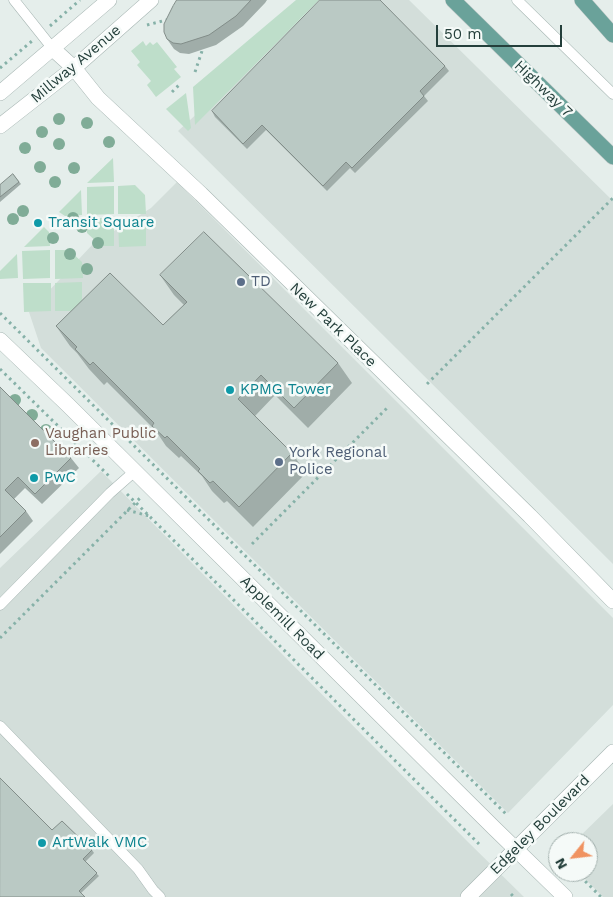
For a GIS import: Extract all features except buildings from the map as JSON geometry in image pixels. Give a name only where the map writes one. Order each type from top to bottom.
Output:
[{"type":"main road","name":"Highway 7","points":[[453,0],[613,156]]},
{"type":"main road","points":[[582,0],[613,34]]},
{"type":"street","name":"Millway Avenue","points":[[0,93],[109,0]]},
{"type":"street","name":"Millway Avenue","points":[[0,126],[74,68],[151,0]]},
{"type":"street","name":"New Park Place","points":[[53,49],[74,68],[98,98],[200,194],[530,516],[613,601]]},
{"type":"street","name":"Applemill Road","points":[[0,340],[565,897]]},
{"type":"street","name":"Edgeley Boulevard","points":[[468,897],[613,752]]},
{"type":"lane","points":[[14,0],[53,49]]},
{"type":"lane","points":[[517,0],[613,94]]},
{"type":"lane","points":[[0,605],[110,493],[135,472]]},
{"type":"lane","points":[[0,726],[138,869],[160,897]]},
{"type":"path","points":[[147,25],[172,18]]},
{"type":"path","points":[[194,72],[202,51]]},
{"type":"path","points":[[172,92],[179,85]]},
{"type":"path","points":[[428,384],[613,198]]},
{"type":"path","points":[[0,313],[507,815]]},
{"type":"path","points":[[0,369],[78,445]]},
{"type":"path","points":[[252,544],[389,406]]},
{"type":"path","points":[[0,638],[151,487]]},
{"type":"path","points":[[127,510],[149,516],[479,844]]},
{"type":"path","points":[[586,882],[601,897]]},
{"type":"shaded area","points":[[321,0],[409,0],[613,201],[613,564],[178,131]]},
{"type":"shaded area","name":"KPMG Tower","points":[[177,182],[613,618],[613,705],[508,813],[41,348],[29,312],[93,244],[151,208]]},
{"type":"shaded area","points":[[101,471],[524,897],[0,897],[0,568]]},
{"type":"shaded area","points":[[613,804],[613,897],[603,897],[588,882],[598,882],[598,832],[584,832]]},
{"type":"green space","points":[[296,0],[319,0],[195,125],[193,87]]},
{"type":"green space","points":[[143,41],[146,46],[150,42],[153,45],[157,42],[177,67],[174,69],[181,77],[156,97],[147,85],[151,81],[137,65],[140,62],[131,51]]},
{"type":"green space","points":[[186,93],[191,128],[188,131],[166,109]]},
{"type":"green space","points":[[113,158],[114,182],[87,183]]},
{"type":"green space","points":[[135,185],[145,195],[146,214],[118,214],[118,186]]},
{"type":"green space","points":[[114,186],[114,214],[87,215],[87,187]]},
{"type":"green space","points":[[81,190],[82,215],[65,216],[59,212]]},
{"type":"green space","points":[[87,218],[114,218],[114,246],[101,246],[87,233]]},
{"type":"green space","points":[[118,218],[146,218],[146,246],[119,247]]},
{"type":"green space","points":[[44,227],[49,232],[50,246],[24,247]]},
{"type":"green space","points":[[50,250],[50,278],[23,279],[22,251]]},
{"type":"green space","points":[[55,250],[69,250],[82,262],[83,278],[55,279]]},
{"type":"green space","points":[[17,254],[18,278],[0,279],[0,271]]},
{"type":"green space","points":[[82,282],[82,311],[55,311],[55,283]]},
{"type":"green space","points":[[23,283],[51,283],[51,311],[24,312]]},
{"type":"place","name":"Transit Square","points":[[38,223]]},
{"type":"place","name":"TD","points":[[241,282]]},
{"type":"place","name":"KPMG Tower","points":[[230,390]]},
{"type":"place","name":"Vaughan Public Libraries","points":[[35,443]]},
{"type":"place","name":"York Regional Police","points":[[279,462]]},
{"type":"place","name":"PwC","points":[[34,478]]},
{"type":"place","name":"ArtWalk VMC","points":[[42,843]]}]
